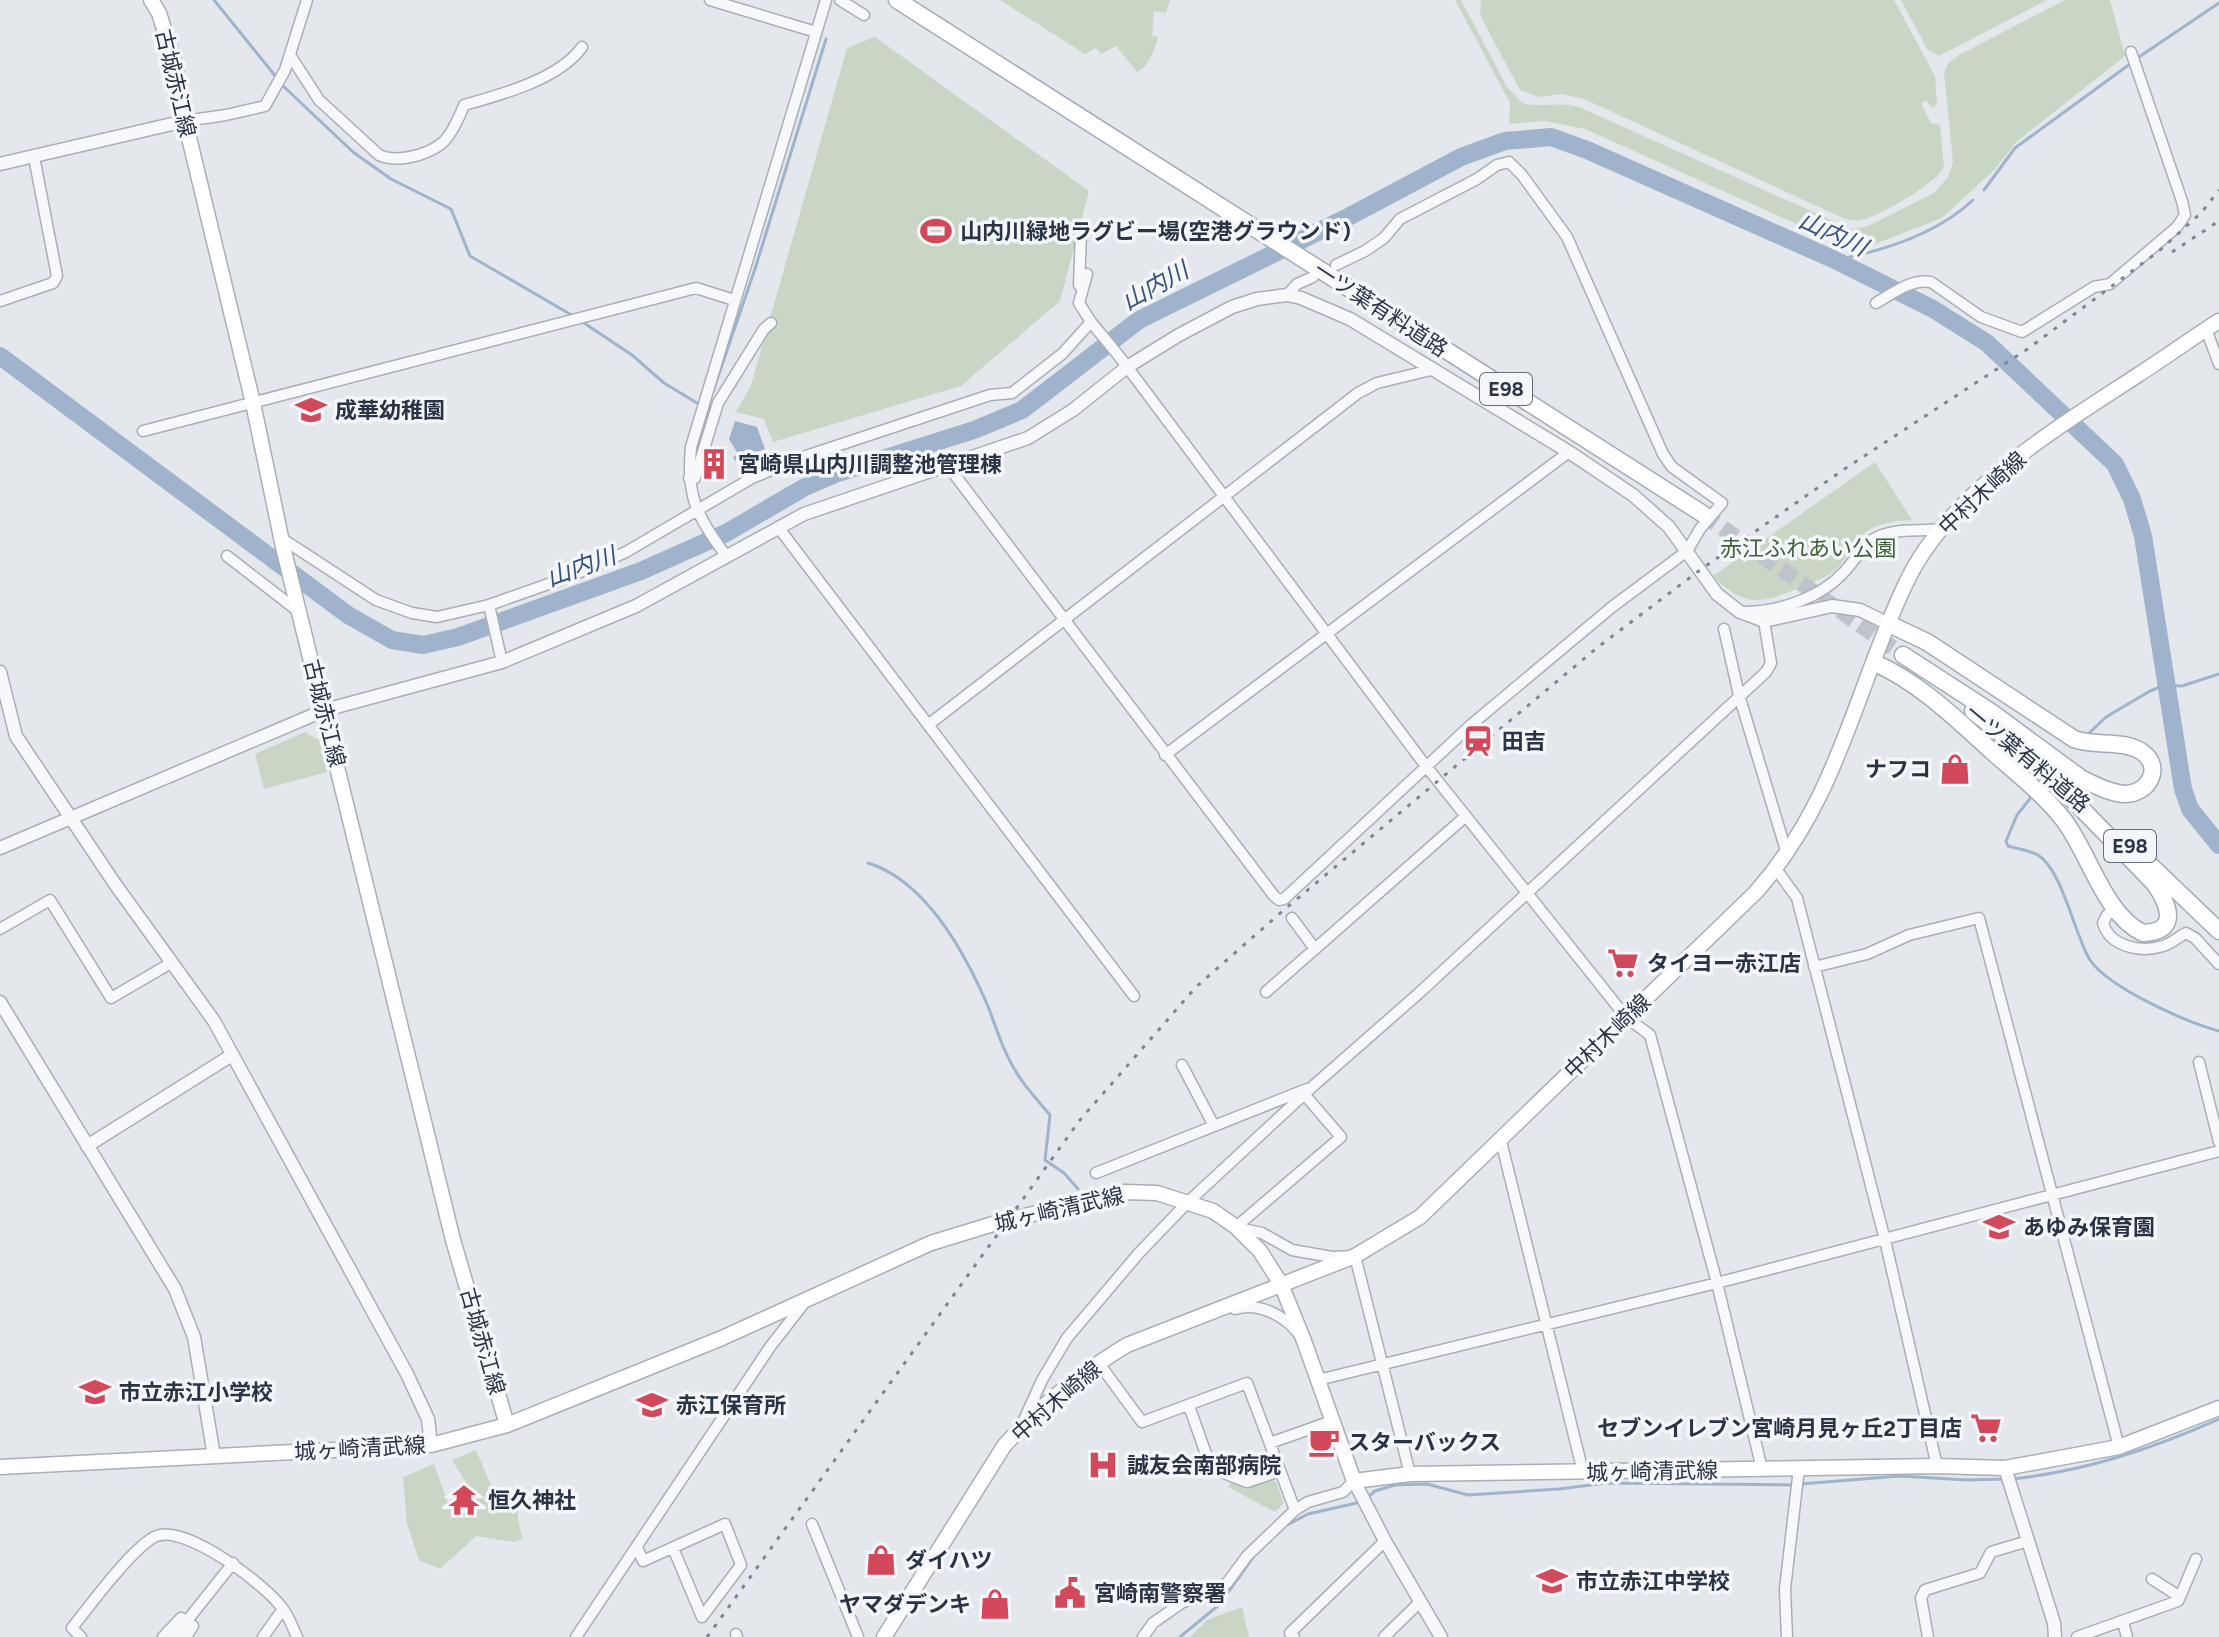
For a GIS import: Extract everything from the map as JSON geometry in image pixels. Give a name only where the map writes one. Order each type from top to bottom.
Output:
[{"type":"main road","name":"古城赤江線","points":[[151,0],[159,13],[176,68],[185,121],[253,403],[282,542],[453,1240],[507,1425]]},
{"type":"main road","name":"一ツ葉有料道路","points":[[897,0],[1256,229],[1311,271],[1703,514]]},
{"type":"main road","name":"中村木崎線","points":[[884,1637],[1004,1446],[1021,1427],[1098,1362],[1127,1345],[1355,1256],[1420,1217],[1756,892],[1787,855],[1822,793],[1906,581],[1940,529],[2009,463],[2212,325]]},
{"type":"main road","name":"一ツ葉有料道路","points":[[1889,624],[1927,642],[2074,739],[2092,745],[2126,747],[2141,752],[2154,771],[2144,788],[2124,794],[2099,787],[2082,779],[1991,712],[1903,655],[2038,764],[2219,931]]},
{"type":"main road","points":[[1875,663],[1896,673],[1939,704],[2041,796],[2074,835],[2115,909],[2125,921],[2143,933],[2151,933],[2163,926],[2169,910],[2154,883],[2038,764]]},
{"type":"main road","name":"城ヶ崎清武線","points":[[0,1467],[431,1445],[507,1425],[722,1338],[931,1243],[993,1224],[1124,1192],[1157,1193],[1213,1211],[1236,1227],[1260,1251],[1281,1284],[1361,1493],[1410,1474],[1762,1469],[1798,1473],[1937,1466],[2008,1475],[2119,1447],[2219,1408]]},
{"type":"street","points":[[0,164],[185,121],[265,106],[277,87],[290,55],[307,0]]},
{"type":"street","points":[[710,0],[816,32]]},
{"type":"street","points":[[723,552],[698,514],[689,478],[691,447],[826,0]]},
{"type":"street","points":[[840,0],[864,15]]},
{"type":"street","points":[[290,55],[319,100],[379,155],[389,160],[422,153],[442,144],[457,123],[464,105],[514,91],[575,57],[582,47]]},
{"type":"street","points":[[1876,303],[1914,282],[1931,282],[1981,317],[2022,332],[2094,287],[2110,284],[2177,227],[2185,215],[2182,201],[2131,52]]},
{"type":"street","points":[[0,301],[53,283],[57,276],[34,157]]},
{"type":"street","points":[[948,466],[1165,755],[1279,900],[1284,899],[1425,765],[1601,616],[1687,551],[1700,529],[1722,503],[1672,467],[1663,454],[1567,237],[1509,162],[1497,165],[1477,179],[1400,219],[1384,238],[1336,265]]},
{"type":"street","points":[[1081,234],[1079,303],[1093,326],[1425,765],[1626,1017],[1650,1035],[1717,1283],[1762,1469]]},
{"type":"street","points":[[1287,295],[1311,271]]},
{"type":"street","points":[[1079,303],[1087,274]]},
{"type":"street","points":[[143,431],[696,288],[734,300]]},
{"type":"street","points":[[0,848],[325,710],[502,662],[636,606],[723,552],[826,506],[1004,448],[1050,426],[1123,362],[1232,307],[1257,299],[1287,295],[1350,319],[1569,452],[1633,495],[1669,527],[1717,594],[1740,612],[1764,621],[1832,606],[1860,610],[1889,624]]},
{"type":"street","points":[[689,478],[695,478],[718,403],[764,329],[771,323]]},
{"type":"street","points":[[2212,325],[2219,364]]},
{"type":"street","points":[[282,542],[376,600],[412,613],[437,617],[489,605],[571,576],[626,552],[698,514],[752,478],[803,457],[990,395],[1012,393],[1093,326]]},
{"type":"street","points":[[928,725],[1358,393],[1377,383],[1431,370]]},
{"type":"street","points":[[1165,755],[1569,452]]},
{"type":"street","points":[[778,527],[1134,996]]},
{"type":"street","points":[[1740,612],[1760,612],[1822,592],[1841,576],[1872,540],[1895,531],[1940,529]]},
{"type":"street","points":[[227,556],[300,609]]},
{"type":"street","points":[[489,605],[502,662]]},
{"type":"street","points":[[1021,1427],[1042,1380],[1067,1338],[1139,1253],[1188,1202],[1766,672],[1771,663],[1764,621]]},
{"type":"street","points":[[1724,629],[1739,695],[1787,855]]},
{"type":"street","points":[[0,672],[16,736],[214,1021],[407,1374],[428,1419],[431,1445]]},
{"type":"street","points":[[1266,992],[1466,816]]},
{"type":"street","points":[[1776,869],[1797,898],[1885,1240],[1937,1466]]},
{"type":"street","points":[[0,929],[50,900],[111,998],[171,963]]},
{"type":"street","points":[[2115,909],[2103,923],[2112,939],[2128,947],[2156,947],[2167,945],[2186,933],[2195,938],[2219,964]]},
{"type":"street","points":[[1292,918],[1315,949]]},
{"type":"street","points":[[1814,967],[1867,954],[1909,935],[1979,918],[2119,1447]]},
{"type":"street","points":[[0,1002],[175,1289],[194,1337],[214,1456]]},
{"type":"street","points":[[87,1146],[232,1055]]},
{"type":"street","points":[[2199,1062],[2219,1142]]},
{"type":"street","points":[[1182,1065],[1214,1126]]},
{"type":"street","points":[[1096,1173],[1308,1090]]},
{"type":"street","points":[[1236,1227],[1341,1137],[1308,1090]]},
{"type":"street","points":[[1501,1141],[1583,1472]]},
{"type":"street","points":[[1318,1380],[1717,1283],[2219,1151]]},
{"type":"street","points":[[1236,1227],[1262,1233],[1292,1250],[1332,1257],[1355,1256],[1410,1474]]},
{"type":"street","points":[[576,1637],[770,1347],[807,1301]]},
{"type":"street","points":[[1204,1314],[1246,1306],[1267,1310],[1291,1324],[1304,1341]]},
{"type":"street","points":[[1098,1362],[1142,1422],[1247,1383],[1295,1510]]},
{"type":"street","points":[[1189,1406],[1211,1468],[1247,1482],[1280,1471]]},
{"type":"street","points":[[1270,1443],[1332,1421]]},
{"type":"street","points":[[1787,1637],[1785,1589],[1798,1473]]},
{"type":"street","points":[[2008,1475],[2054,1623],[2055,1637]]},
{"type":"street","points":[[1143,1637],[1153,1623],[1183,1602],[1209,1595],[1227,1583],[1247,1556],[1295,1510],[1308,1502],[1343,1492],[1361,1493],[1441,1637]]},
{"type":"street","points":[[637,1547],[643,1561],[725,1524],[741,1565],[702,1617],[673,1548]]},
{"type":"street","points":[[812,1524],[858,1637]]},
{"type":"street","points":[[81,1637],[72,1628],[142,1544],[159,1534],[181,1537],[233,1563],[283,1609],[297,1637]]},
{"type":"street","points":[[1294,1637],[1290,1633],[1385,1541]]},
{"type":"street","points":[[1928,1637],[1921,1598],[1925,1590],[1980,1573],[1991,1552],[2028,1541]]},
{"type":"street","points":[[2077,1637],[2178,1601],[2196,1559]]},
{"type":"street","points":[[174,1637],[233,1563]]},
{"type":"street","points":[[2152,1579],[2180,1597]]},
{"type":"street","points":[[1384,1637],[1420,1602]]},
{"type":"street","points":[[263,1637],[283,1609]]},
{"type":"street","points":[[163,1637],[181,1618],[193,1626],[186,1637]]},
{"type":"street","points":[[2123,1622],[2127,1637]]},
{"type":"green space","points":[[1000,0],[1170,0],[1166,13],[1154,11],[1152,35],[1158,37],[1148,61],[1137,72],[1116,46],[1101,54],[1096,48],[1085,54]]},
{"type":"green space","points":[[1455,0],[1461,0],[1507,87],[1522,103],[1579,107],[1851,229],[1868,226],[1934,193],[1948,177],[1953,162],[1944,74],[1948,63],[1959,55],[2065,0],[2110,0],[2125,56],[2016,142],[1995,169],[1942,218],[1857,251],[1585,129],[1545,121],[1509,124],[1510,103]]},
{"type":"green space","points":[[1481,0],[1894,0],[1935,76],[1937,104],[1932,108],[1926,100],[1921,103],[1931,123],[1940,125],[1944,167],[1920,190],[1881,212],[1859,221],[1843,218],[1584,99],[1561,94],[1539,97],[1520,90],[1483,21]]},
{"type":"green space","points":[[1901,0],[2047,0],[1939,56],[1927,49]]},
{"type":"green space","name":"山内川緑地ラグビー場(空港グラウンド)","points":[[875,37],[1089,191],[1060,301],[961,386],[773,442],[764,419],[736,412],[751,385],[847,48]]},
{"type":"green space","name":"赤江ふれあい公園","points":[[1875,462],[1912,520],[1891,522],[1872,529],[1860,537],[1830,574],[1775,597],[1744,598],[1734,594],[1713,576]]},
{"type":"green space","points":[[305,732],[319,740],[327,772],[264,789],[255,754]]},
{"type":"green space","points":[[476,1450],[495,1495],[519,1493],[518,1518],[522,1539],[515,1542],[476,1536],[440,1569],[419,1560],[407,1523],[403,1477],[434,1464],[450,1509],[461,1514],[473,1512],[478,1502],[452,1460]]},
{"type":"green space","points":[[1273,1480],[1284,1503],[1275,1512],[1228,1487],[1231,1482],[1248,1487]]},
{"type":"green space","points":[[1242,1607],[1249,1637],[1190,1637],[1207,1620]]},
{"type":"water","points":[[735,421],[757,427],[765,449],[735,461],[733,457],[738,454],[729,439]]},
{"type":"waterway","points":[[214,0],[277,78]]},
{"type":"waterway","points":[[2136,59],[2219,3]]},
{"type":"waterway","points":[[712,394],[755,269],[826,39]]},
{"type":"waterway","points":[[1984,190],[2015,148],[2130,64]]},
{"type":"waterway","points":[[282,85],[353,152],[391,179],[451,209],[470,256],[575,317]]},
{"type":"waterway","name":"山内川","points":[[0,356],[348,615],[392,640],[423,645],[458,637],[641,571],[726,533],[805,487],[835,474],[974,430],[1022,410],[1139,320],[1350,216],[1461,157],[1505,141],[1551,137],[1835,260],[1933,309],[1987,343],[2115,464],[2132,499],[2143,536],[2183,789],[2190,809],[2219,845]]},
{"type":"waterway","points":[[1835,260],[1872,252],[1926,232],[1973,200]]},
{"type":"waterway","points":[[581,321],[632,355],[664,383],[702,406]]},
{"type":"waterway","points":[[2085,737],[2106,717],[2150,691],[2165,685],[2182,686],[2219,674]]},
{"type":"waterway","points":[[2032,796],[2017,815],[2006,841],[2008,846],[2034,853],[2047,863],[2061,888],[2090,960],[2130,992],[2169,1012],[2219,1031]]},
{"type":"waterway","points":[[868,863],[908,885],[941,920],[955,941],[978,983],[1011,1063],[1050,1115],[1045,1160],[1064,1173],[1078,1189]]},
{"type":"waterway","points":[[2012,1479],[2118,1457],[2219,1419]]},
{"type":"waterway","points":[[1801,1484],[1900,1476],[2005,1479]]},
{"type":"waterway","points":[[1367,1498],[1375,1491],[1395,1485],[1427,1484],[1468,1495],[1607,1483],[1793,1485]]},
{"type":"waterway","points":[[1285,1526],[1308,1514],[1361,1502]]},
{"type":"waterway","points":[[1180,1637],[1220,1604],[1254,1556]]},
{"type":"tunnel","points":[[1703,514],[1903,655]]},
{"type":"railway","points":[[707,1637],[1080,1120],[1196,987],[1598,647],[1700,570],[1846,468],[2029,348],[2159,251],[2202,212],[2219,190]]},
{"type":"railway","points":[[2172,252],[2219,221]]},
{"type":"place","name":"山内川緑地ラグビー場(空港グラウンド)","points":[[936,231]]},
{"type":"place","name":"成華幼稚園","points":[[311,410]]},
{"type":"place","name":"宮崎県山内川調整池管理棟","points":[[714,464]]},
{"type":"place","name":"田吉","points":[[1478,741]]},
{"type":"place","name":"ナフコ","points":[[1955,769]]},
{"type":"place","name":"タイヨー赤江店","points":[[1623,963]]},
{"type":"place","name":"あゆみ保育園","points":[[1999,1227]]},
{"type":"place","name":"市立赤江小学校","points":[[95,1392]]},
{"type":"place","name":"赤江保育所","points":[[652,1405]]},
{"type":"place","name":"セブンイレブン宮崎月見ヶ丘2丁目店","points":[[1986,1428]]},
{"type":"place","name":"スターバックス","points":[[1324,1442]]},
{"type":"place","name":"誠友会南部病院","points":[[1103,1465]]},
{"type":"place","name":"恒久神社","points":[[464,1500]]},
{"type":"place","name":"ダイハツ","points":[[881,1560]]},
{"type":"place","name":"市立赤江中学校","points":[[1552,1581]]},
{"type":"place","name":"宮崎南警察署","points":[[1070,1593]]},
{"type":"place","name":"ヤマダデンキ","points":[[995,1604]]}]
